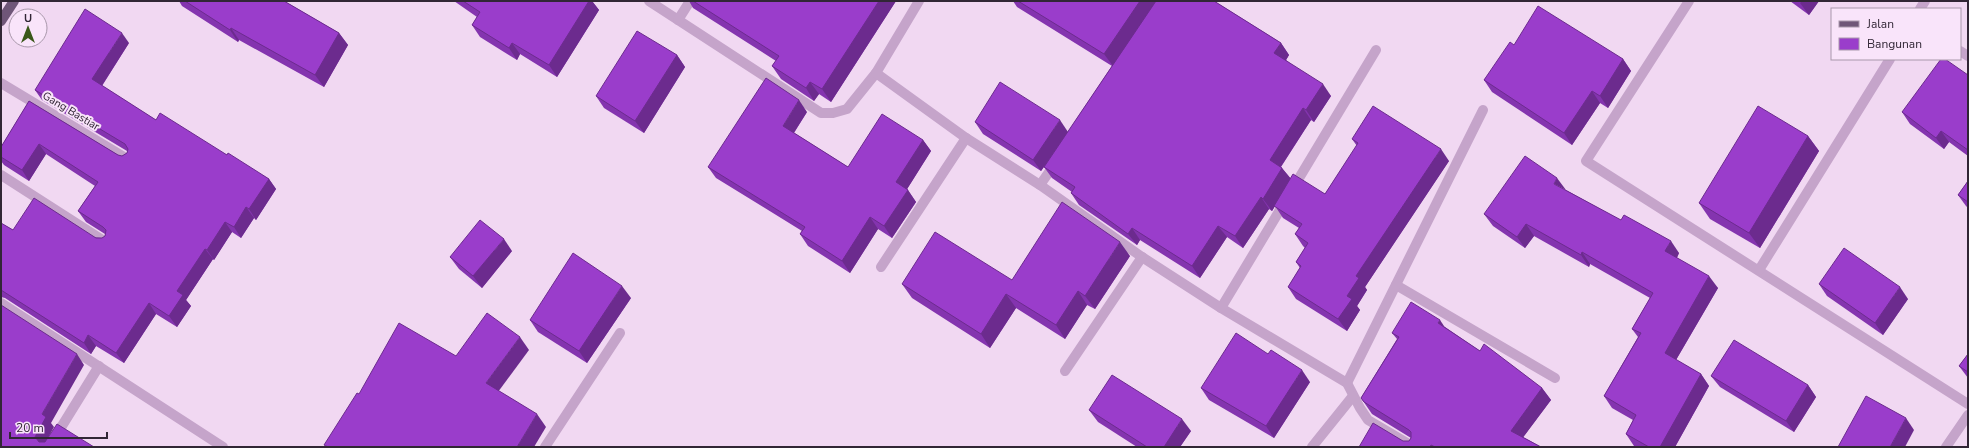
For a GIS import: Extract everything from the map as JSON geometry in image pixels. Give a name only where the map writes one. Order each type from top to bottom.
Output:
[{"type":"main road","points":[[1,21],[14,1]]},
{"type":"street","points":[[649,1],[821,113],[833,113],[847,110],[876,73],[919,1]]},
{"type":"street","points":[[678,20],[690,1]]},
{"type":"street","points":[[1689,1],[1586,161],[1968,404]]},
{"type":"street","points":[[1221,308],[1376,50]]},
{"type":"street","points":[[1758,270],[1889,60]]},
{"type":"street","points":[[876,73],[966,138],[1040,185],[1142,257],[1221,308],[1347,383],[1368,420],[1414,447]]},
{"type":"street","name":"Gang Bastiar","points":[[1,83],[129,160]]},
{"type":"street","points":[[1347,383],[1484,110]]},
{"type":"street","points":[[881,267],[966,138]]},
{"type":"street","points":[[1040,185],[1062,152]]},
{"type":"street","points":[[1,176],[107,243]]},
{"type":"street","points":[[1065,371],[1142,257]]},
{"type":"street","points":[[1396,285],[1554,378]]},
{"type":"street","points":[[1,303],[223,447]]},
{"type":"street","points":[[546,447],[620,333]]},
{"type":"street","points":[[49,447],[98,366]]},
{"type":"street","points":[[1312,447],[1353,396]]},
{"type":"street","points":[[1946,447],[1968,415]]},
{"type":"building","points":[[185,1],[284,1],[339,33],[315,75],[231,28],[230,30]]},
{"type":"building","points":[[463,1],[589,1],[549,65],[512,43],[509,48],[472,25],[480,12]]},
{"type":"building","points":[[693,1],[879,1],[822,89],[810,82],[806,88],[772,66],[779,56]]},
{"type":"building","points":[[1018,1],[1140,1],[1104,54]]},
{"type":"building","points":[[1156,1],[1214,1],[1281,43],[1274,53],[1323,84],[1306,110],[1303,108],[1270,160],[1282,168],[1263,199],[1261,197],[1235,236],[1218,226],[1192,266],[1132,228],[1128,234],[1071,193],[1075,187],[1044,167]]},
{"type":"building","points":[[1538,6],[1623,59],[1600,96],[1592,91],[1564,133],[1484,80],[1510,42],[1514,45]]},
{"type":"building","points":[[85,9],[122,33],[92,79],[156,120],[160,113],[227,155],[228,153],[269,179],[249,209],[246,207],[234,227],[225,222],[207,250],[205,249],[177,291],[183,295],[169,316],[149,303],[116,353],[88,335],[84,343],[1,290],[1,223],[13,230],[34,198],[96,238],[102,238],[105,236],[106,230],[103,227],[78,211],[98,182],[39,144],[22,170],[1,157],[1,147],[29,101],[118,155],[122,156],[127,153],[128,149],[125,144],[35,90]]},
{"type":"building","points":[[637,31],[677,55],[635,121],[596,96]]},
{"type":"building","points":[[1940,60],[1946,60],[1968,75],[1968,150],[1941,131],[1936,138],[1902,112]]},
{"type":"building","points":[[766,78],[799,100],[783,126],[848,167],[882,114],[923,140],[896,182],[908,190],[884,226],[870,217],[842,261],[800,234],[805,227],[708,167]]},
{"type":"building","points":[[1000,82],[1060,120],[1033,160],[975,122]]},
{"type":"building","points":[[1373,106],[1441,149],[1356,276],[1359,278],[1347,296],[1352,299],[1338,319],[1288,287],[1301,266],[1296,262],[1308,243],[1295,234],[1302,224],[1274,206],[1293,174],[1325,194],[1358,143],[1352,139]]},
{"type":"building","points":[[1758,106],[1808,136],[1749,233],[1699,203]]},
{"type":"building","points":[[1525,156],[1557,178],[1554,184],[1621,220],[1624,215],[1671,241],[1665,251],[1709,276],[1665,353],[1701,374],[1660,447],[1649,447],[1626,434],[1636,415],[1604,396],[1641,333],[1632,329],[1653,293],[1582,252],[1581,255],[1526,224],[1517,237],[1484,214]]},
{"type":"building","points":[[1968,181],[1968,202],[1958,195]]},
{"type":"building","points":[[1062,202],[1120,242],[1085,296],[1078,291],[1056,325],[1006,294],[981,334],[902,284],[935,232],[1012,280]]},
{"type":"building","points":[[480,220],[504,239],[473,276],[450,257]]},
{"type":"building","points":[[1844,248],[1900,287],[1875,323],[1819,284]]},
{"type":"building","points":[[573,253],[622,286],[579,351],[530,320]]},
{"type":"building","points":[[1411,302],[1440,320],[1438,323],[1480,351],[1484,344],[1542,388],[1511,431],[1541,447],[1435,447],[1431,445],[1430,447],[1359,447],[1373,423],[1403,441],[1409,441],[1411,438],[1411,432],[1409,430],[1364,402],[1361,398],[1399,337],[1392,333]]},
{"type":"building","points":[[1,305],[77,354],[42,414],[46,417],[35,437],[39,442],[45,442],[57,424],[94,447],[1,447]]},
{"type":"building","points":[[487,313],[520,337],[486,383],[537,414],[517,447],[328,447],[324,445],[357,393],[359,394],[399,323],[456,356]]},
{"type":"building","points":[[1236,333],[1268,354],[1271,350],[1302,370],[1266,426],[1201,388]]},
{"type":"building","points":[[1734,340],[1808,385],[1786,421],[1711,376]]},
{"type":"building","points":[[1968,354],[1968,372],[1959,366]]},
{"type":"building","points":[[1112,375],[1182,419],[1164,447],[1147,447],[1089,410]]},
{"type":"building","points":[[1866,396],[1906,418],[1890,447],[1838,447]]}]
